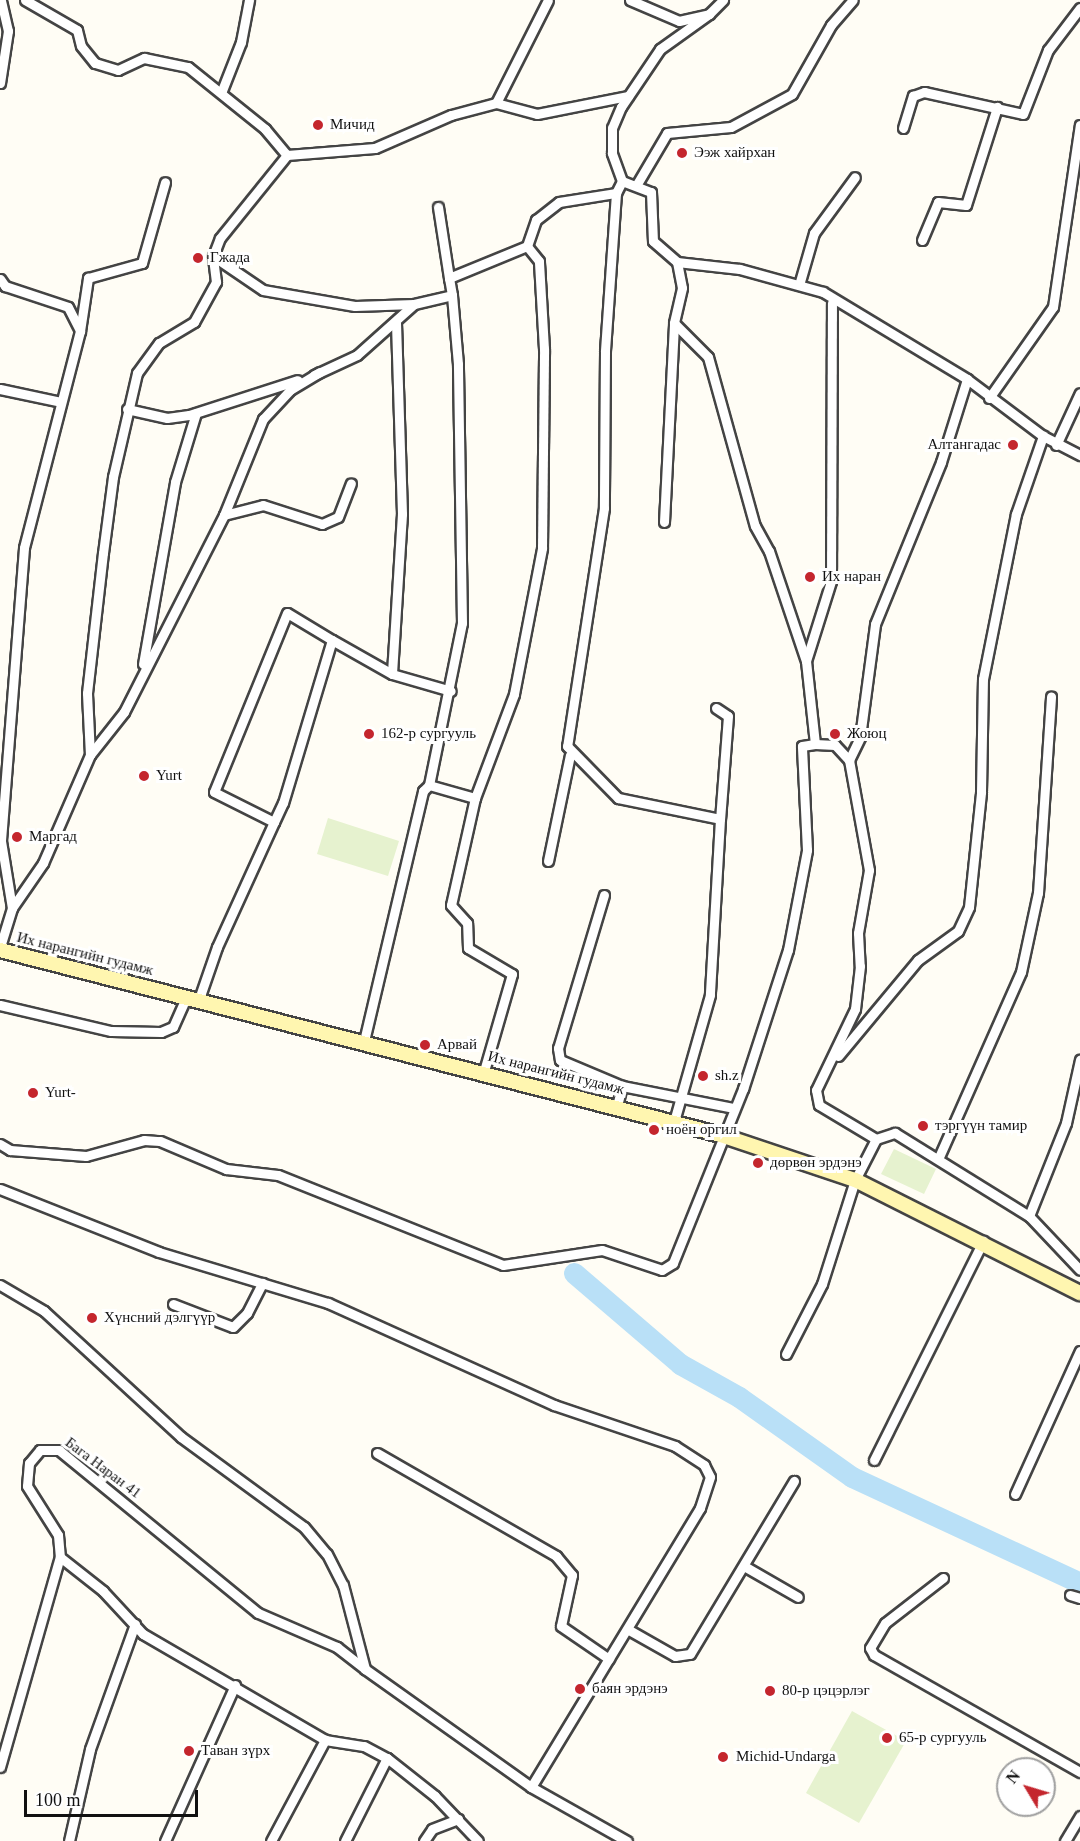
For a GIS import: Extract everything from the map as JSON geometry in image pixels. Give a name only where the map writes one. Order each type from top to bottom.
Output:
[{"type":"main road","name":"Их нарангийн гудамж","points":[[0,948],[484,1071],[721,1135],[855,1180],[983,1241],[1080,1293]]},
{"type":"street","points":[[0,83],[8,31],[1,0]]},
{"type":"street","points":[[25,0],[77,30],[81,46],[95,63],[118,70],[144,58],[188,67],[221,93],[287,155],[375,148],[451,115],[496,103],[537,114],[628,96]]},
{"type":"street","points":[[221,93],[241,42],[249,0]]},
{"type":"street","points":[[496,103],[548,0]]},
{"type":"street","points":[[630,0],[679,21],[710,14]]},
{"type":"street","points":[[720,819],[618,798],[570,755],[567,746],[604,508],[605,352],[616,193],[622,181],[612,153],[612,128],[628,96],[660,49],[710,14],[723,0]]},
{"type":"street","points":[[637,184],[667,133],[731,127],[792,94],[831,25],[853,0]]},
{"type":"street","points":[[903,128],[913,96],[924,92],[1023,114],[1048,50],[1080,8]]},
{"type":"street","points":[[922,240],[938,202],[966,205],[997,107]]},
{"type":"street","points":[[988,398],[1053,307],[1080,125]]},
{"type":"street","points":[[90,755],[87,693],[112,477],[136,373],[159,343],[194,322],[216,282],[213,256],[231,222],[247,210],[287,155]]},
{"type":"street","points":[[799,285],[814,233],[855,177]]},
{"type":"street","points":[[622,181],[637,184],[651,192],[653,241],[677,262],[682,288],[674,323],[664,522]]},
{"type":"street","points":[[12,909],[1,841],[24,548],[80,331],[88,278],[142,263],[165,182]]},
{"type":"street","points":[[449,278],[527,246],[536,220],[559,202],[616,193]]},
{"type":"street","points":[[364,1041],[423,790],[429,785],[451,691],[462,623],[458,364],[452,295],[438,207]]},
{"type":"street","points":[[484,1071],[512,980],[508,968],[468,948],[467,923],[451,905],[475,798],[514,694],[542,548],[544,349],[539,261],[527,246]]},
{"type":"street","points":[[213,256],[263,290],[355,306],[414,304],[452,295]]},
{"type":"street","points":[[677,262],[716,264],[823,292],[832,303],[858,310],[967,379],[988,398],[1056,445],[1080,455]]},
{"type":"street","points":[[0,279],[5,286],[68,307],[80,331]]},
{"type":"street","points":[[806,661],[831,581],[832,303]]},
{"type":"street","points":[[0,948],[12,909],[43,863],[90,755],[124,712],[142,672],[224,515],[263,418],[290,390],[320,372],[357,355],[396,323],[414,304]]},
{"type":"street","points":[[392,674],[402,514],[396,323]]},
{"type":"street","points":[[674,323],[708,357],[755,526],[769,551],[806,661],[815,744]]},
{"type":"street","points":[[128,409],[167,418],[196,413],[320,372]]},
{"type":"street","points":[[849,760],[860,736],[875,624],[941,462],[967,379]]},
{"type":"street","points":[[0,389],[61,402]]},
{"type":"street","points":[[1056,445],[1080,393]]},
{"type":"street","points":[[142,672],[175,482],[196,413]]},
{"type":"street","points":[[832,1062],[918,960],[958,932],[969,907],[981,792],[983,679],[1016,514],[1043,436]]},
{"type":"street","points":[[224,515],[263,505],[322,524],[338,517],[351,483]]},
{"type":"street","points":[[274,822],[214,792],[283,616],[289,613],[392,674],[451,691]]},
{"type":"street","points":[[0,1005],[111,1031],[161,1032],[173,1027],[193,998],[274,822],[332,640]]},
{"type":"street","points":[[939,1157],[1021,972],[1038,893],[1051,696]]},
{"type":"street","points":[[674,1121],[710,995],[728,716],[716,708]]},
{"type":"street","points":[[0,1144],[10,1150],[86,1156],[160,1141],[226,1169],[278,1175],[503,1265],[602,1250],[662,1270],[673,1263],[733,1108],[788,950],[807,850],[802,746],[815,744],[835,745],[849,760],[869,870],[855,1009],[832,1062],[816,1090],[819,1105],[876,1139]]},
{"type":"street","points":[[548,861],[570,755]]},
{"type":"street","points":[[429,785],[475,798]]},
{"type":"street","points":[[604,895],[558,1048],[560,1060],[622,1086],[733,1108]]},
{"type":"street","points":[[1029,1216],[1065,1123],[1080,1060]]},
{"type":"street","points":[[617,1106],[622,1086]]},
{"type":"street","points":[[786,1354],[822,1284],[855,1180],[876,1139],[895,1133],[939,1157],[1029,1216],[1080,1268]]},
{"type":"street","points":[[0,1189],[159,1252],[328,1303],[554,1405],[675,1446],[700,1460],[710,1476],[700,1508],[629,1630],[531,1787]]},
{"type":"street","points":[[874,1460],[983,1241]]},
{"type":"street","points":[[172,1304],[233,1327],[247,1313],[262,1283]]},
{"type":"street","points":[[0,1286],[44,1311],[181,1437],[304,1527],[327,1554],[343,1585],[365,1669]]},
{"type":"street","points":[[1015,1494],[1080,1351]]},
{"type":"street","name":"Бага Наран 41","points":[[60,1557],[57,1534],[27,1486],[26,1473],[40,1450],[51,1448],[258,1614],[337,1647],[531,1787],[627,1841]]},
{"type":"street","points":[[377,1453],[556,1556],[572,1575],[561,1626],[609,1659]]},
{"type":"street","points":[[629,1630],[675,1656],[690,1654],[794,1481]]},
{"type":"street","points":[[0,1767],[60,1557],[169,1653],[235,1685],[325,1740],[364,1746],[387,1758],[458,1819],[478,1841]]},
{"type":"street","points":[[744,1566],[798,1597]]},
{"type":"street","points":[[943,1578],[885,1623],[870,1648],[874,1655],[1080,1772]]},
{"type":"street","points":[[1070,1595],[1080,1598]]},
{"type":"street","points":[[69,1841],[90,1749],[135,1624]]},
{"type":"street","points":[[165,1841],[235,1685]]},
{"type":"street","points":[[272,1841],[325,1740]]},
{"type":"street","points":[[345,1841],[387,1758]]},
{"type":"street","points":[[1065,1841],[1080,1816]]},
{"type":"street","points":[[424,1841],[432,1829],[458,1819]]},
{"type":"green space","points":[[328,818],[399,841],[388,876],[317,854]]},
{"type":"green space","points":[[894,1149],[936,1169],[924,1194],[881,1174]]},
{"type":"green space","points":[[852,1711],[906,1741],[859,1823],[806,1793]]},
{"type":"waterway","points":[[574,1273],[680,1364],[739,1397],[852,1477],[1080,1583]]},
{"type":"place","name":"Мичид","points":[[318,125]]},
{"type":"place","name":"Ээж хайрхан","points":[[682,153]]},
{"type":"place","name":"Гжада","points":[[198,258]]},
{"type":"place","name":"Алтангадас","points":[[1013,445]]},
{"type":"place","name":"Их наран","points":[[810,577]]},
{"type":"place","name":"162-р сургууль","points":[[369,734]]},
{"type":"place","name":"Жоюц","points":[[835,734]]},
{"type":"place","name":"Yurt","points":[[144,776]]},
{"type":"place","name":"Маргад","points":[[17,837]]},
{"type":"place","name":"Арвай","points":[[425,1045]]},
{"type":"place","name":"sh.z","points":[[703,1076]]},
{"type":"place","name":"Yurt-","points":[[33,1093]]},
{"type":"place","name":"тэргүүн тамир","points":[[923,1126]]},
{"type":"place","name":"ноён оргил","points":[[654,1130]]},
{"type":"place","name":"дөрвөн эрдэнэ","points":[[758,1163]]},
{"type":"place","name":"Хүнсний дэлгүүр","points":[[92,1318]]},
{"type":"place","name":"баян эрдэнэ","points":[[580,1689]]},
{"type":"place","name":"80-р цэцэрлэг","points":[[770,1691]]},
{"type":"place","name":"65-р сургууль","points":[[887,1738]]},
{"type":"place","name":"Таван зүрх","points":[[189,1751]]},
{"type":"place","name":"Michid-Undarga","points":[[723,1757]]}]
